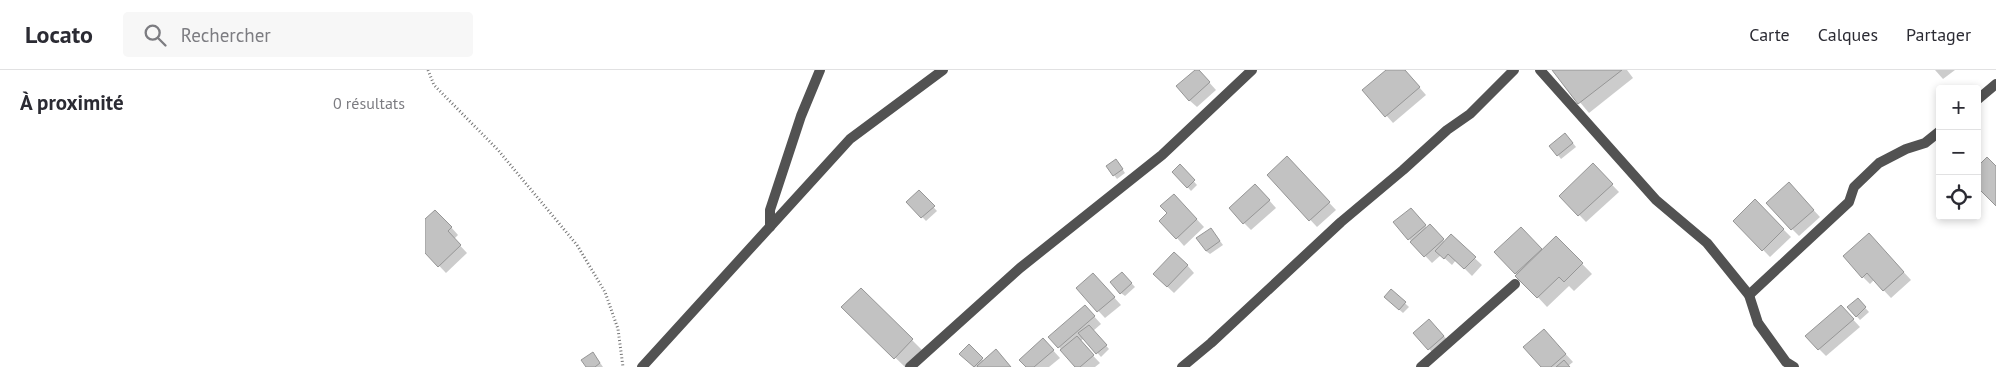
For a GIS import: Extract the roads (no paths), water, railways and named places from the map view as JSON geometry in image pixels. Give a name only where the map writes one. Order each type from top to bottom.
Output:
[{"type":"street","points":[[771,227],[773,201],[801,116],[820,70]]},
{"type":"street","points":[[642,367],[850,139],[943,70]]},
{"type":"street","points":[[910,367],[1020,268],[1163,155],[1252,70]]},
{"type":"street","points":[[1182,367],[1211,343],[1341,222],[1447,130],[1470,114],[1514,70]]},
{"type":"street","points":[[1540,70],[1656,200],[1707,243],[1749,295],[1758,323],[1786,362],[1794,367]]},
{"type":"street","points":[[1981,97],[1996,84]]},
{"type":"street","points":[[1749,295],[1849,202],[1854,187],[1879,163],[1906,149],[1925,143],[1936,134]]},
{"type":"street","points":[[1421,367],[1515,284]]}]
